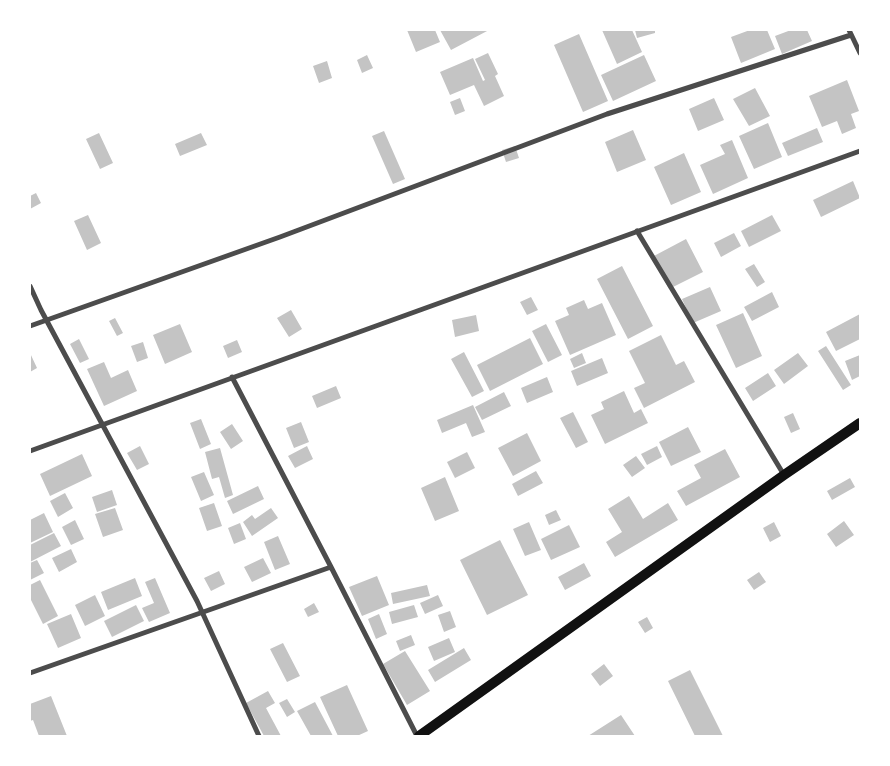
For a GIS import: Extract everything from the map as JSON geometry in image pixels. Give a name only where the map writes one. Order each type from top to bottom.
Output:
[{"type":"main road","points":[[418,736],[860,423]]},
{"type":"street","points":[[30,326],[280,237],[606,114],[850,32],[860,52]]},
{"type":"street","points":[[30,451],[860,151]]},
{"type":"street","points":[[637,231],[784,475]]},
{"type":"street","points":[[30,286],[46,320],[202,612],[259,736]]},
{"type":"street","points":[[232,377],[418,736]]},
{"type":"street","points":[[30,673],[332,567]]},
{"type":"building","points":[[407,30],[435,30],[440,42],[416,52]]},
{"type":"building","points":[[440,30],[489,30],[451,50]]},
{"type":"building","points":[[602,30],[632,30],[642,52],[617,64]]},
{"type":"building","points":[[635,30],[655,30],[655,33],[637,38]]},
{"type":"building","points":[[750,30],[767,30],[775,49],[741,63],[731,37]]},
{"type":"building","points":[[791,30],[807,30],[812,41],[782,54],[775,36]]},
{"type":"building","points":[[579,34],[608,101],[583,112],[554,45]]},
{"type":"building","points":[[488,53],[498,74],[495,76],[504,96],[484,106],[474,85],[450,95],[440,72],[473,58],[483,81],[485,80],[475,59]]},
{"type":"building","points":[[367,55],[373,68],[362,73],[357,60]]},
{"type":"building","points":[[644,55],[656,81],[613,101],[601,75]]},
{"type":"building","points":[[327,61],[332,78],[319,83],[313,66]]},
{"type":"building","points":[[847,80],[859,111],[851,114],[856,128],[842,134],[837,121],[822,127],[809,96]]},
{"type":"building","points":[[755,88],[770,116],[749,126],[733,99]]},
{"type":"building","points":[[460,98],[465,111],[455,115],[450,102]]},
{"type":"building","points":[[714,98],[724,120],[698,131],[689,109]]},
{"type":"building","points":[[768,123],[782,157],[754,169],[739,136]]},
{"type":"building","points":[[817,128],[823,142],[788,156],[782,143]]},
{"type":"building","points":[[633,130],[646,160],[617,172],[605,142]]},
{"type":"building","points":[[384,131],[405,179],[393,184],[372,136]]},
{"type":"building","points":[[99,133],[113,163],[100,169],[86,139]]},
{"type":"building","points":[[201,133],[207,145],[180,156],[175,144]]},
{"type":"building","points":[[732,140],[748,178],[713,194],[700,165],[725,154],[720,145]]},
{"type":"building","points":[[515,146],[519,158],[506,162],[502,150]]},
{"type":"building","points":[[684,153],[701,192],[671,205],[654,167]]},
{"type":"building","points":[[853,181],[860,198],[821,217],[813,200]]},
{"type":"building","points":[[36,193],[41,203],[30,209],[30,196]]},
{"type":"building","points":[[88,215],[101,243],[87,250],[74,221]]},
{"type":"building","points":[[772,215],[781,231],[749,247],[741,231]]},
{"type":"building","points":[[734,233],[741,246],[721,257],[714,243]]},
{"type":"building","points":[[686,239],[703,272],[669,289],[652,257]]},
{"type":"building","points":[[754,264],[765,282],[757,287],[745,269]]},
{"type":"building","points":[[622,266],[653,326],[628,339],[597,279]]},
{"type":"building","points":[[710,287],[721,311],[693,323],[682,299]]},
{"type":"building","points":[[772,292],[779,307],[752,321],[744,307]]},
{"type":"building","points":[[531,297],[538,310],[527,315],[520,302]]},
{"type":"building","points":[[584,300],[588,309],[602,303],[616,335],[570,355],[555,321],[569,315],[566,308]]},
{"type":"building","points":[[291,310],[302,329],[289,337],[277,318]]},
{"type":"building","points":[[743,313],[762,356],[736,368],[716,325]]},
{"type":"building","points":[[860,314],[860,339],[836,351],[826,332]]},
{"type":"building","points":[[476,315],[479,331],[455,337],[452,320]]},
{"type":"building","points":[[115,318],[123,333],[117,336],[109,321]]},
{"type":"building","points":[[180,324],[192,352],[165,364],[153,335]]},
{"type":"building","points":[[546,324],[562,355],[548,362],[532,331]]},
{"type":"building","points":[[661,335],[676,365],[684,361],[695,382],[644,408],[634,388],[645,383],[629,351]]},
{"type":"building","points":[[530,338],[543,364],[490,391],[477,365]]},
{"type":"building","points":[[79,339],[89,359],[80,363],[70,344]]},
{"type":"building","points":[[237,340],[242,352],[228,358],[223,346]]},
{"type":"building","points":[[143,342],[148,358],[137,362],[131,346]]},
{"type":"building","points":[[826,346],[851,385],[843,390],[818,351]]},
{"type":"building","points":[[464,352],[484,391],[472,397],[451,359]]},
{"type":"building","points":[[30,353],[37,368],[30,372]]},
{"type":"building","points":[[582,353],[586,363],[574,368],[570,359]]},
{"type":"building","points":[[798,353],[808,366],[784,384],[774,370]]},
{"type":"building","points":[[860,355],[860,376],[852,380],[845,361]]},
{"type":"building","points":[[602,358],[608,373],[577,386],[571,371]]},
{"type":"building","points":[[104,362],[111,378],[128,370],[137,391],[104,406],[87,369]]},
{"type":"building","points":[[768,373],[776,386],[753,401],[745,388]]},
{"type":"building","points":[[547,377],[553,392],[527,403],[521,388]]},
{"type":"building","points":[[336,386],[341,398],[317,408],[312,396]]},
{"type":"building","points":[[624,391],[634,413],[641,409],[648,423],[605,444],[591,415],[604,409],[601,402]]},
{"type":"building","points":[[504,392],[511,406],[482,420],[475,407]]},
{"type":"building","points":[[473,405],[485,432],[472,437],[466,423],[442,433],[437,420]]},
{"type":"building","points":[[573,412],[588,442],[576,448],[560,418]]},
{"type":"building","points":[[793,413],[800,429],[791,433],[784,417]]},
{"type":"building","points":[[201,419],[211,444],[200,449],[190,423]]},
{"type":"building","points":[[301,422],[309,442],[294,448],[286,428]]},
{"type":"building","points":[[232,424],[243,441],[231,449],[220,432]]},
{"type":"building","points":[[688,427],[701,452],[671,466],[659,442]]},
{"type":"building","points":[[527,433],[541,461],[513,476],[498,448]]},
{"type":"building","points":[[140,446],[149,464],[137,470],[127,453]]},
{"type":"building","points":[[307,446],[313,459],[295,468],[288,456]]},
{"type":"building","points":[[657,446],[662,457],[647,465],[641,454]]},
{"type":"building","points":[[220,448],[233,495],[225,498],[219,477],[212,479],[205,452]]},
{"type":"building","points":[[725,449],[740,477],[686,506],[677,491],[701,478],[694,465]]},
{"type":"building","points":[[467,452],[475,468],[455,478],[447,462]]},
{"type":"building","points":[[82,454],[92,476],[50,496],[40,474]]},
{"type":"building","points":[[636,456],[645,468],[632,477],[623,465]]},
{"type":"building","points":[[536,471],[543,483],[518,496],[512,484]]},
{"type":"building","points":[[204,472],[214,495],[201,501],[191,477]]},
{"type":"building","points":[[445,477],[459,511],[435,521],[421,488]]},
{"type":"building","points":[[850,478],[855,487],[832,500],[827,491]]},
{"type":"building","points":[[258,486],[264,499],[233,514],[227,501]]},
{"type":"building","points":[[112,490],[117,505],[97,512],[92,497]]},
{"type":"building","points":[[65,493],[73,508],[58,517],[50,501]]},
{"type":"building","points":[[629,496],[643,519],[668,503],[678,520],[615,557],[606,542],[622,532],[608,509]]},
{"type":"building","points":[[214,503],[222,526],[207,531],[199,508]]},
{"type":"building","points":[[115,508],[123,530],[103,537],[95,514]]},
{"type":"building","points":[[271,508],[278,518],[252,536],[243,522],[252,515],[255,519]]},
{"type":"building","points":[[556,510],[561,520],[549,525],[545,515]]},
{"type":"building","points":[[44,513],[53,532],[30,543],[30,520]]},
{"type":"building","points":[[75,520],[84,539],[71,545],[62,527]]},
{"type":"building","points":[[844,521],[854,535],[836,547],[827,534]]},
{"type":"building","points":[[529,522],[541,550],[525,556],[513,529]]},
{"type":"building","points":[[774,522],[781,536],[770,542],[763,528]]},
{"type":"building","points":[[240,523],[246,539],[234,544],[228,528]]},
{"type":"building","points":[[569,525],[580,547],[551,560],[541,539]]},
{"type":"building","points":[[54,533],[61,546],[30,562],[30,545]]},
{"type":"building","points":[[278,536],[290,564],[275,570],[264,542]]},
{"type":"building","points":[[500,540],[528,595],[487,615],[460,560]]},
{"type":"building","points":[[71,549],[77,562],[59,572],[52,558]]},
{"type":"building","points":[[263,558],[271,573],[252,582],[244,567]]},
{"type":"building","points":[[37,560],[44,573],[30,580],[30,563]]},
{"type":"building","points":[[584,563],[591,576],[565,590],[558,577]]},
{"type":"building","points":[[219,571],[225,584],[211,591],[204,578]]},
{"type":"building","points":[[759,572],[766,582],[754,590],[747,580]]},
{"type":"building","points":[[377,576],[389,605],[362,616],[349,587]]},
{"type":"building","points":[[135,578],[142,596],[108,610],[101,592]]},
{"type":"building","points":[[155,578],[170,613],[149,622],[142,608],[154,603],[145,582]]},
{"type":"building","points":[[40,580],[58,616],[43,624],[30,598],[30,585]]},
{"type":"building","points":[[427,585],[430,596],[393,604],[391,593]]},
{"type":"building","points":[[95,595],[105,616],[85,626],[75,605]]},
{"type":"building","points":[[438,595],[443,606],[425,614],[420,603]]},
{"type":"building","points":[[314,603],[319,612],[308,617],[304,609]]},
{"type":"building","points":[[136,605],[144,621],[112,637],[104,621]]},
{"type":"building","points":[[414,605],[418,617],[392,624],[389,612]]},
{"type":"building","points":[[450,611],[456,627],[444,632],[438,615]]},
{"type":"building","points":[[71,614],[81,638],[58,648],[47,624]]},
{"type":"building","points":[[379,614],[387,634],[376,639],[368,619]]},
{"type":"building","points":[[647,617],[653,628],[645,633],[638,622]]},
{"type":"building","points":[[411,635],[415,645],[400,651],[396,641]]},
{"type":"building","points":[[449,638],[455,652],[434,661],[428,647]]},
{"type":"building","points":[[283,643],[300,676],[287,682],[270,649]]},
{"type":"building","points":[[464,648],[471,660],[435,682],[428,670]]},
{"type":"building","points":[[405,651],[430,691],[407,705],[383,664]]},
{"type":"building","points":[[604,664],[613,676],[600,686],[591,674]]},
{"type":"building","points":[[690,670],[723,736],[695,736],[668,681]]},
{"type":"building","points":[[347,685],[368,731],[357,736],[338,736],[320,697]]},
{"type":"building","points":[[268,691],[275,703],[266,708],[281,736],[264,736],[246,703]]},
{"type":"building","points":[[51,696],[67,736],[39,736],[33,720],[30,721],[30,704]]},
{"type":"building","points":[[287,699],[295,712],[287,717],[279,703]]},
{"type":"building","points":[[315,702],[333,736],[311,736],[297,711]]},
{"type":"building","points":[[621,715],[635,736],[588,736]]}]
